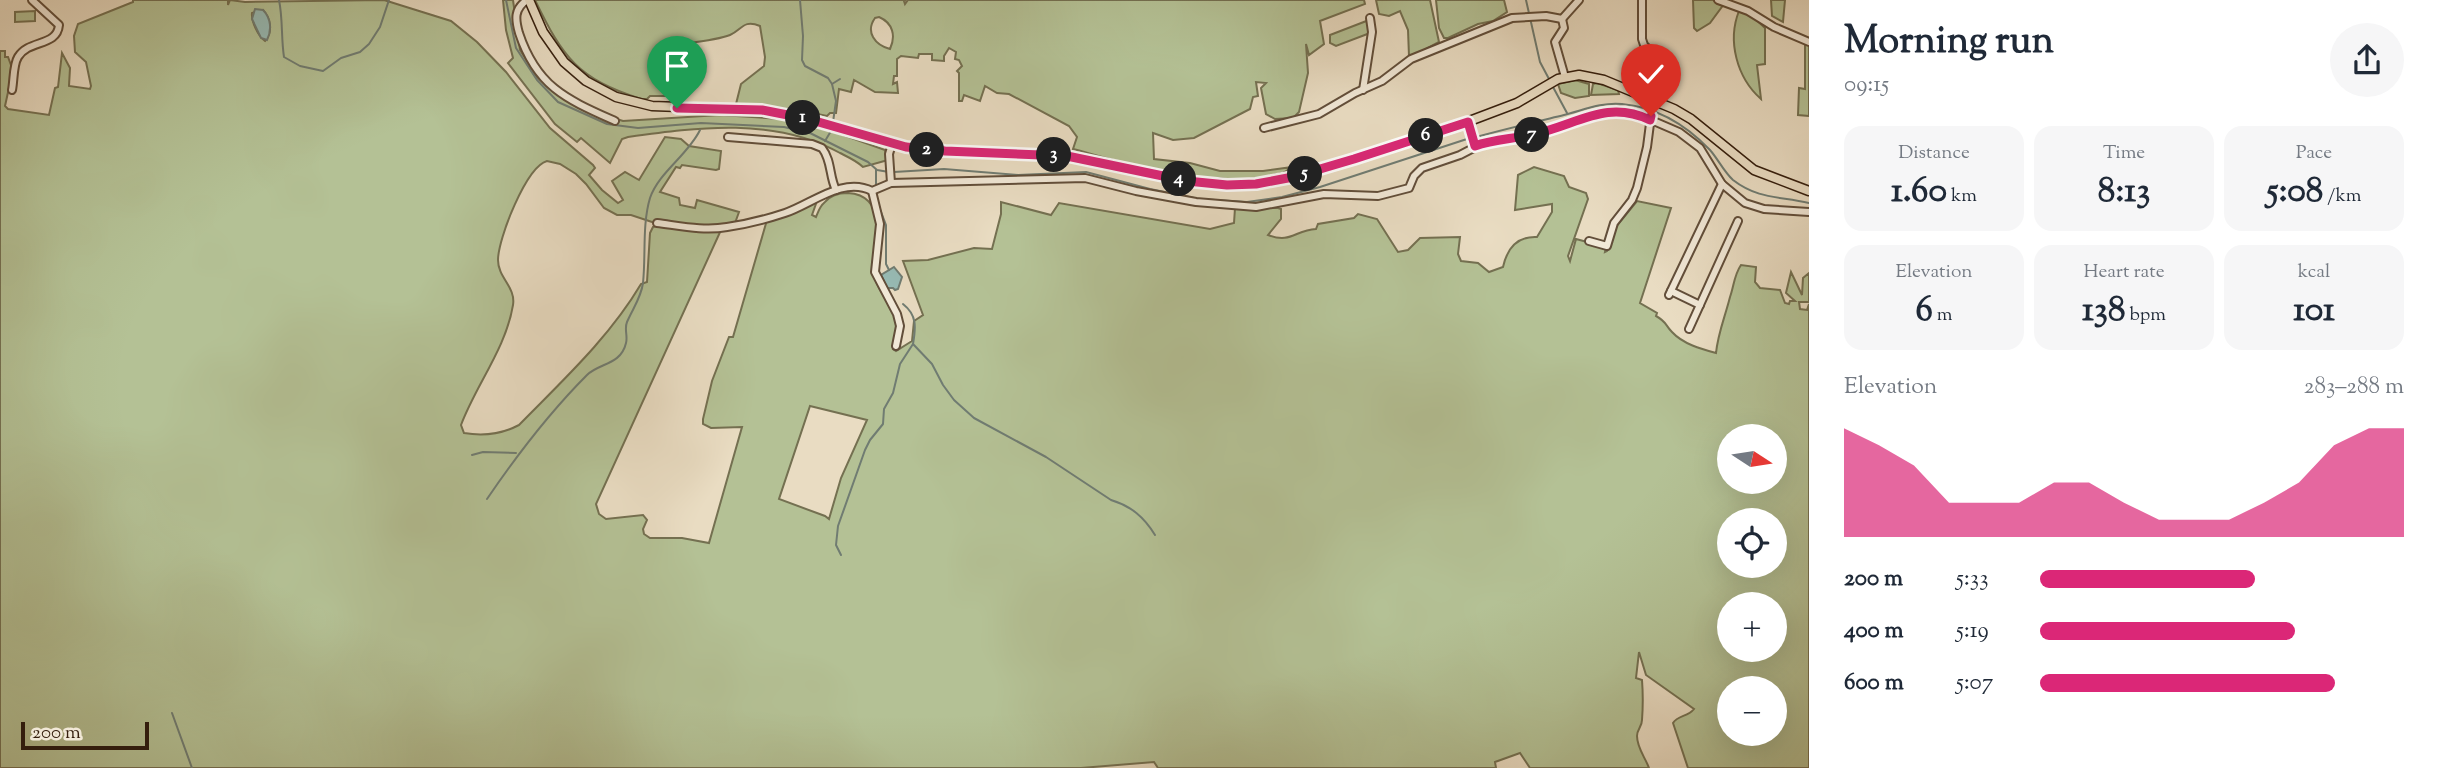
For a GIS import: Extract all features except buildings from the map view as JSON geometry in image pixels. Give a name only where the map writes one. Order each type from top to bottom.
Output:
[{"type":"main road","points":[[528,0],[543,32],[564,62],[586,81],[616,97],[652,106],[774,112],[808,119],[892,144],[945,151],[1067,156],[1187,181],[1249,185],[1317,170],[1468,122],[1521,102],[1564,77],[1593,77],[1685,115],[1754,170],[1809,191]]},
{"type":"street","points":[[12,90],[17,58],[28,46],[52,39],[58,32],[59,24],[55,19],[32,0]]},
{"type":"street","points":[[528,0],[518,9],[516,23],[527,56],[539,76],[585,107],[615,121]]},
{"type":"street","points":[[1562,19],[1579,0]]},
{"type":"street","points":[[1642,0],[1641,33],[1644,45],[1649,50],[1649,98]]},
{"type":"street","points":[[1718,0],[1748,11],[1773,27],[1809,42]]},
{"type":"street","points":[[1264,128],[1311,117],[1382,81],[1411,60],[1511,18],[1536,16],[1562,19]]},
{"type":"street","points":[[1363,90],[1372,32],[1370,18]]},
{"type":"street","points":[[1562,19],[1564,28],[1555,42],[1564,77]]},
{"type":"street","points":[[657,223],[704,229],[726,227],[788,212],[836,190],[862,187],[872,191],[891,181],[1085,178],[1206,204],[1256,207],[1324,194],[1378,195],[1409,188],[1414,176],[1422,168],[1460,155],[1475,144],[1537,134],[1610,111],[1635,113],[1679,132],[1700,148],[1722,184],[1735,196],[1755,207],[1809,212]]},
{"type":"street","points":[[1588,241],[1607,246],[1614,223],[1632,200],[1647,148],[1651,118]]},
{"type":"street","points":[[1468,122],[1475,144]]},
{"type":"street","points":[[728,137],[819,147],[826,153],[831,180],[836,190]]},
{"type":"street","points":[[891,181],[889,152],[892,144]]},
{"type":"street","points":[[1700,305],[1670,293],[1722,184]]},
{"type":"street","points":[[872,191],[880,224],[875,272],[899,320],[896,345]]},
{"type":"street","points":[[1689,329],[1738,221]]},
{"type":"green space","points":[[133,0],[228,0],[228,5],[230,0],[384,0],[451,21],[477,42],[506,72],[550,128],[593,165],[595,168],[589,175],[618,203],[623,200],[612,181],[625,172],[639,180],[665,137],[681,139],[689,146],[721,151],[719,169],[682,165],[680,168],[676,167],[660,192],[679,198],[680,205],[695,208],[697,200],[739,212],[735,223],[709,226],[652,222],[631,215],[617,215],[604,208],[576,174],[560,164],[547,161],[539,166],[522,189],[499,250],[499,266],[513,299],[509,321],[461,425],[464,433],[492,434],[519,425],[568,375],[600,341],[641,284],[647,282],[650,233],[653,227],[664,225],[721,230],[596,504],[599,514],[606,519],[643,515],[647,520],[644,534],[650,538],[682,538],[709,543],[742,427],[711,428],[703,424],[703,419],[712,381],[729,337],[733,337],[767,220],[817,201],[812,215],[816,217],[829,198],[841,193],[865,198],[873,206],[878,232],[873,272],[896,319],[898,328],[893,349],[896,351],[912,341],[914,321],[923,315],[903,261],[928,260],[974,248],[992,249],[1001,214],[1001,202],[1051,215],[1059,203],[1210,229],[1234,223],[1235,208],[1278,208],[1281,209],[1281,219],[1268,235],[1282,238],[1316,229],[1318,224],[1354,218],[1358,214],[1377,219],[1398,252],[1408,250],[1420,238],[1460,237],[1458,254],[1461,261],[1478,263],[1489,272],[1503,267],[1510,249],[1518,241],[1537,237],[1552,212],[1552,204],[1515,210],[1518,175],[1534,167],[1564,176],[1569,187],[1586,193],[1588,199],[1568,256],[1570,261],[1576,239],[1606,247],[1605,252],[1607,251],[1615,228],[1637,201],[1671,208],[1640,303],[1657,313],[1656,316],[1676,336],[1687,343],[1716,353],[1735,277],[1741,265],[1756,267],[1755,282],[1760,288],[1780,290],[1785,303],[1789,304],[1790,301],[1795,301],[1786,293],[1791,272],[1802,295],[1803,278],[1809,273],[1809,302],[1799,302],[1800,309],[1807,310],[1809,304],[1809,768],[1688,768],[1673,723],[1694,709],[1646,675],[1639,652],[1636,678],[1642,680],[1643,705],[1637,740],[1649,768],[1530,768],[1520,753],[1495,762],[1496,768],[1158,768],[1154,762],[1081,768],[0,768],[0,51],[5,51],[5,57],[14,65],[5,106],[8,109],[49,115],[55,88],[58,87],[62,53],[70,68],[69,86],[90,89],[91,86],[86,62],[75,52],[74,36],[78,24]],"holes":[[[263,10],[270,26],[265,41],[256,28],[252,13]],[[810,406],[867,420],[841,478],[829,519],[779,499]]]},
{"type":"green space","points":[[503,0],[513,0],[520,50],[537,77],[552,90],[604,115],[623,121],[720,115],[782,119],[832,131],[885,150],[888,160],[863,167],[815,142],[789,134],[763,129],[709,128],[622,139],[610,163],[581,138],[577,142],[555,124],[508,63],[513,58],[506,30]]},
{"type":"green space","points":[[535,0],[906,0],[905,4],[908,0],[1364,0],[1365,4],[1320,21],[1324,44],[1309,55],[1306,44],[1308,73],[1299,112],[1293,118],[1275,119],[1266,114],[1261,88],[1266,83],[1256,82],[1258,96],[1253,97],[1250,109],[1194,138],[1173,140],[1153,133],[1154,159],[1190,163],[1220,171],[1263,171],[1292,167],[1272,177],[1246,182],[1185,177],[1073,149],[1077,137],[1069,126],[1009,94],[997,93],[985,86],[980,101],[964,95],[962,101],[959,101],[957,71],[962,66],[959,60],[955,59],[956,52],[949,48],[944,61],[932,60],[932,54],[919,54],[918,58],[901,56],[897,59],[897,76],[894,76],[893,84],[897,82],[898,93],[875,92],[854,80],[851,92],[839,89],[836,113],[827,116],[813,113],[803,115],[736,104],[741,84],[764,66],[760,26],[746,24],[724,37],[668,46],[665,96],[641,99],[602,83],[575,64],[564,52]],"holes":[[[879,17],[892,30],[890,49],[876,41],[871,33],[872,23]]]},
{"type":"green space","points":[[1376,0],[1430,0],[1439,42],[1409,56],[1408,30],[1400,11],[1389,16],[1379,14]]},
{"type":"green space","points":[[1436,0],[1504,0],[1507,12],[1493,21],[1444,38],[1439,28]]},
{"type":"green space","points":[[1693,0],[1713,0],[1724,4],[1710,23],[1697,31],[1694,28]]},
{"type":"green space","points":[[1771,0],[1785,0],[1783,22],[1772,16]]},
{"type":"green space","points":[[35,11],[35,21],[15,22],[15,12]]},
{"type":"green space","points":[[1739,11],[1751,15],[1765,28],[1765,64],[1757,65],[1761,99],[1746,81],[1736,58],[1734,34]]},
{"type":"green space","points":[[1369,20],[1370,33],[1336,46],[1330,43],[1330,35]]},
{"type":"green space","points":[[1805,44],[1809,45],[1809,116],[1798,115],[1799,88],[1805,89]]},
{"type":"green space","points":[[1575,80],[1589,84],[1589,96],[1575,98],[1561,93],[1558,84]]},
{"type":"green space","points":[[1593,84],[1618,90],[1619,94],[1591,95]]},
{"type":"water","points":[[255,9],[263,10],[268,17],[270,28],[267,40],[261,38],[252,19]]},
{"type":"water","points":[[894,267],[902,277],[898,289],[895,290],[887,288],[881,275]]},
{"type":"waterway","points":[[279,0],[284,57],[300,66],[323,71],[341,58],[360,52],[369,44],[380,27],[389,0]]},
{"type":"waterway","points":[[506,0],[516,48],[537,80],[558,102],[607,124],[638,128],[701,123],[784,127],[810,133],[868,162],[877,170],[889,172]]},
{"type":"waterway","points":[[800,0],[802,60],[805,66],[828,78],[832,84],[836,101],[833,122]]},
{"type":"waterway","points":[[1526,0],[1540,62],[1549,79]]},
{"type":"waterway","points":[[832,84],[840,79]]},
{"type":"waterway","points":[[1553,87],[1567,113]]},
{"type":"waterway","points":[[1476,137],[1600,105],[1635,106],[1659,113],[1681,125],[1710,150],[1733,180],[1743,186],[1761,194],[1809,203]]},
{"type":"waterway","points":[[487,499],[534,435],[573,389],[592,371],[615,360],[623,350],[626,325],[643,283],[645,229],[650,198],[660,180],[700,130]]},
{"type":"waterway","points":[[825,141],[831,131]]},
{"type":"waterway","points":[[894,172],[944,169],[1018,175],[1086,172],[1199,199],[1247,202],[1282,197],[1320,187],[1470,138]]},
{"type":"waterway","points":[[876,170],[876,195]]},
{"type":"waterway","points":[[878,204],[886,225],[886,264],[889,270]]},
{"type":"waterway","points":[[903,304],[911,312],[914,322],[913,344],[932,364],[954,400],[974,418],[1046,457],[1111,500],[1131,509],[1155,535]]},
{"type":"waterway","points":[[841,555],[836,545],[838,526],[865,450],[883,424],[884,409],[893,393],[900,364],[913,344]]},
{"type":"waterway","points":[[472,455],[483,452],[516,453]]},
{"type":"waterway","points":[[172,713],[192,768]]},
{"type":"route","points":[[677,108],[762,110],[808,119],[906,147],[1067,156],[1187,181],[1239,186],[1293,177],[1468,122],[1475,146],[1537,134],[1601,113],[1619,110],[1650,120],[1651,116]]}]
